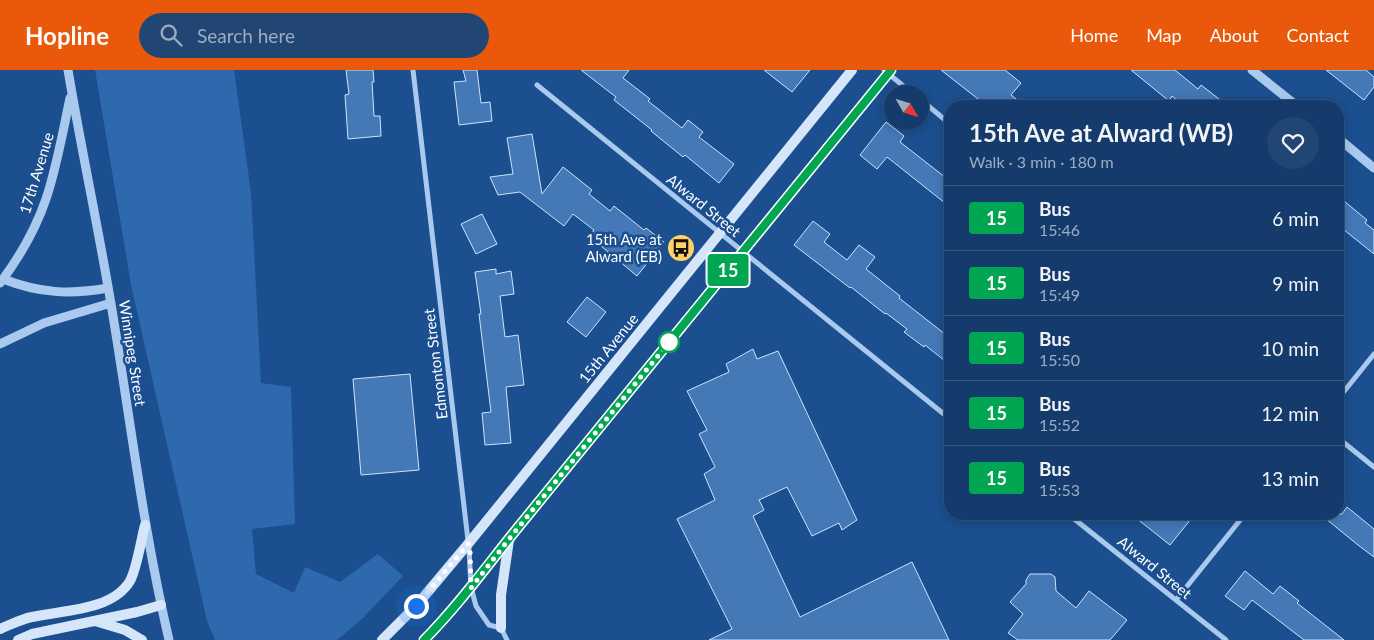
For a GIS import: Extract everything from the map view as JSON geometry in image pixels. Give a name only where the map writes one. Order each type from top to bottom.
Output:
[{"type":"main road","name":"15th Avenue","points":[[382,640],[416,606],[468,544],[852,70]]},
{"type":"main road","points":[[424,640],[471,588],[888,71]]},
{"type":"main road","points":[[0,629],[30,617],[84,608],[105,603],[113,598],[130,580],[145,525]]},
{"type":"main road","points":[[501,628],[501,595],[509,539]]},
{"type":"main road","points":[[18,640],[32,634],[161,605]]},
{"type":"main road","points":[[94,621],[125,630],[142,640]]},
{"type":"street","name":"Winnipeg Street","points":[[68,70],[111,303],[145,525],[169,640]]},
{"type":"street","name":"Edmonton Street","points":[[413,70],[470,549],[471,588],[476,606],[489,625],[501,628]]},
{"type":"street","points":[[1252,70],[1290,100]]},
{"type":"street","points":[[888,71],[903,85]]},
{"type":"street","name":"Alward Street","points":[[537,85],[944,414]]},
{"type":"street","name":"17th Avenue","points":[[1,281],[20,252],[46,199],[72,93]]},
{"type":"street","points":[[929,106],[944,119]]},
{"type":"street","points":[[1344,143],[1374,168]]},
{"type":"street","points":[[1,281],[53,292],[86,292],[108,288]]},
{"type":"street","points":[[0,344],[44,323],[111,303]]},
{"type":"street","points":[[1344,392],[1374,354]]},
{"type":"street","points":[[1344,443],[1374,467]]},
{"type":"street","name":"Alward Street","points":[[1076,520],[1226,640]]},
{"type":"street","points":[[1176,600],[1239,520]]},
{"type":"street","points":[[501,628],[506,640]]},
{"type":"shaded area","points":[[95,70],[234,70],[251,193],[261,383],[291,387],[295,524],[252,529],[256,574],[294,593],[305,567],[340,582],[378,554],[403,576],[362,619],[337,640],[215,640],[207,621],[131,285]]},
{"type":"building","points":[[346,70],[373,70],[374,116],[380,116],[381,136],[348,139],[345,95],[349,94]]},
{"type":"building","points":[[463,70],[477,70],[481,103],[490,102],[492,121],[459,125],[454,82],[466,81]]},
{"type":"building","points":[[581,70],[629,70],[623,78],[650,99],[648,101],[682,128],[688,120],[703,132],[699,137],[734,164],[719,183],[685,155],[683,157],[651,131],[614,100],[616,97]]},
{"type":"building","points":[[764,70],[810,70],[792,92]]},
{"type":"building","points":[[941,70],[1005,70],[1021,83],[1011,95],[1017,100],[979,100]]},
{"type":"building","points":[[1131,70],[1175,70],[1198,89],[1201,85],[1220,100],[1177,100],[1172,96],[1168,100]]},
{"type":"building","points":[[1326,70],[1366,70],[1374,77],[1374,87],[1364,100]]},
{"type":"building","points":[[884,125],[884,130],[896,130],[904,136],[900,142],[944,176],[944,202],[887,157],[877,169],[860,155]]},
{"type":"building","points":[[532,134],[542,194],[563,167],[592,190],[589,194],[610,211],[614,206],[644,230],[646,228],[664,242],[637,276],[589,236],[594,230],[573,214],[564,226],[520,192],[498,195],[490,177],[513,174],[507,138]]},
{"type":"building","points":[[1344,201],[1367,220],[1365,223],[1374,230],[1374,254],[1344,230]]},
{"type":"building","points":[[482,214],[497,244],[476,254],[461,224]]},
{"type":"building","points":[[813,221],[830,234],[824,242],[847,260],[859,245],[875,257],[866,269],[944,333],[944,360],[904,332],[907,329],[794,245]]},
{"type":"building","points":[[496,269],[496,274],[511,271],[514,294],[500,296],[505,337],[518,335],[524,385],[506,387],[511,443],[485,445],[482,413],[491,412],[475,272]]},
{"type":"building","points":[[587,297],[606,312],[586,337],[567,322]]},
{"type":"building","points":[[753,349],[757,359],[778,351],[857,520],[842,530],[839,523],[812,536],[787,487],[759,500],[764,510],[753,516],[800,617],[912,562],[949,640],[709,640],[732,629],[677,519],[715,500],[704,474],[715,467],[699,434],[707,430],[687,391],[729,372],[726,364]]},
{"type":"building","points":[[410,374],[419,470],[361,475],[353,379]]},
{"type":"building","points":[[1347,507],[1374,529],[1374,557],[1327,520],[1344,520],[1344,511]]},
{"type":"building","points":[[1139,520],[1190,520],[1170,545]]},
{"type":"building","points":[[1245,571],[1273,594],[1280,586],[1299,601],[1297,603],[1344,640],[1304,640],[1252,600],[1244,610],[1225,596]]},
{"type":"building","points":[[1030,574],[1051,574],[1055,577],[1056,591],[1076,608],[1089,591],[1127,620],[1110,640],[1018,640],[1008,633],[1023,614],[1010,602],[1026,584]]},
{"type":"bus line","name":"15","points":[[424,640],[471,588],[520,525],[891,70]]},
{"type":"place","name":"15th Ave at Alward (EB)","points":[[681,248]]},
{"type":"route","points":[[416,606],[468,544],[470,549],[471,588],[669,342]]}]
